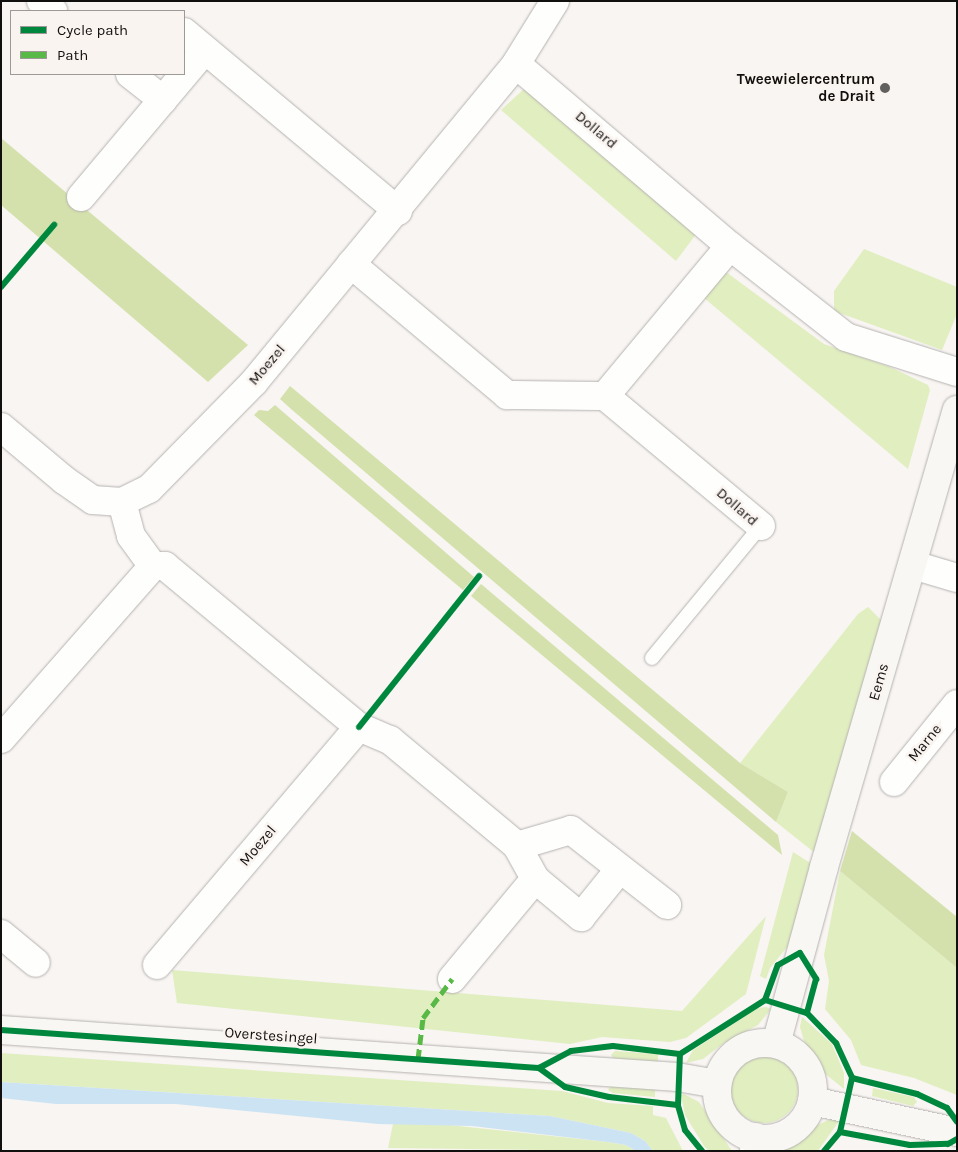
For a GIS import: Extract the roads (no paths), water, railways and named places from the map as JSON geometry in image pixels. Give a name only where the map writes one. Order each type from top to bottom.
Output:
[{"type":"street","points":[[41,1],[53,10]]},
{"type":"street","points":[[516,64],[555,1]]},
{"type":"street","points":[[185,33],[398,211]]},
{"type":"street","points":[[185,73],[205,50]]},
{"type":"street","name":"Moezel","points":[[1,427],[64,480],[93,500],[122,502],[150,490],[254,382],[351,264],[398,211],[516,64]]},
{"type":"street","name":"Dollard","points":[[516,64],[730,246],[846,338],[957,372]]},
{"type":"street","points":[[131,75],[162,100]]},
{"type":"street","points":[[81,198],[184,75]]},
{"type":"street","points":[[351,264],[507,395],[605,396],[730,246]]},
{"type":"street","name":"Dollard","points":[[605,396],[761,526]]},
{"type":"street","name":"Eems","points":[[776,1044],[824,867],[957,410]]},
{"type":"street","points":[[122,502],[131,536],[153,566]]},
{"type":"street","points":[[913,565],[957,578]]},
{"type":"street","points":[[1,739],[153,566],[165,566],[359,727],[390,740],[517,846],[534,879],[581,917],[619,870]]},
{"type":"street","name":"Marne","points":[[894,782],[957,704]]},
{"type":"street","name":"Moezel","points":[[157,965],[359,727]]},
{"type":"street","points":[[517,846],[571,830],[619,870],[667,905]]},
{"type":"street","points":[[452,979],[534,879]]},
{"type":"street","points":[[1,934],[36,963]]},
{"type":"street","name":"Overstesingel","points":[[1,1030],[677,1077],[717,1084]]},
{"type":"street","points":[[756,1044],[776,1044],[788,1049],[806,1066],[811,1078],[812,1101],[796,1127],[755,1144],[726,1118],[718,1102],[717,1084],[721,1071],[738,1051],[756,1044]]},
{"type":"street","points":[[812,1101],[957,1132]]},
{"type":"lane","name":"Dollard","points":[[652,658],[761,526]]},
{"type":"water","points":[[1,1082],[550,1116],[631,1133],[645,1141],[653,1151],[636,1151],[626,1145],[608,1142],[472,1126],[378,1124],[176,1104],[56,1104],[1,1098]]},
{"type":"place","name":"Tweewielercentrum de Drait","points":[[885,88]]}]
